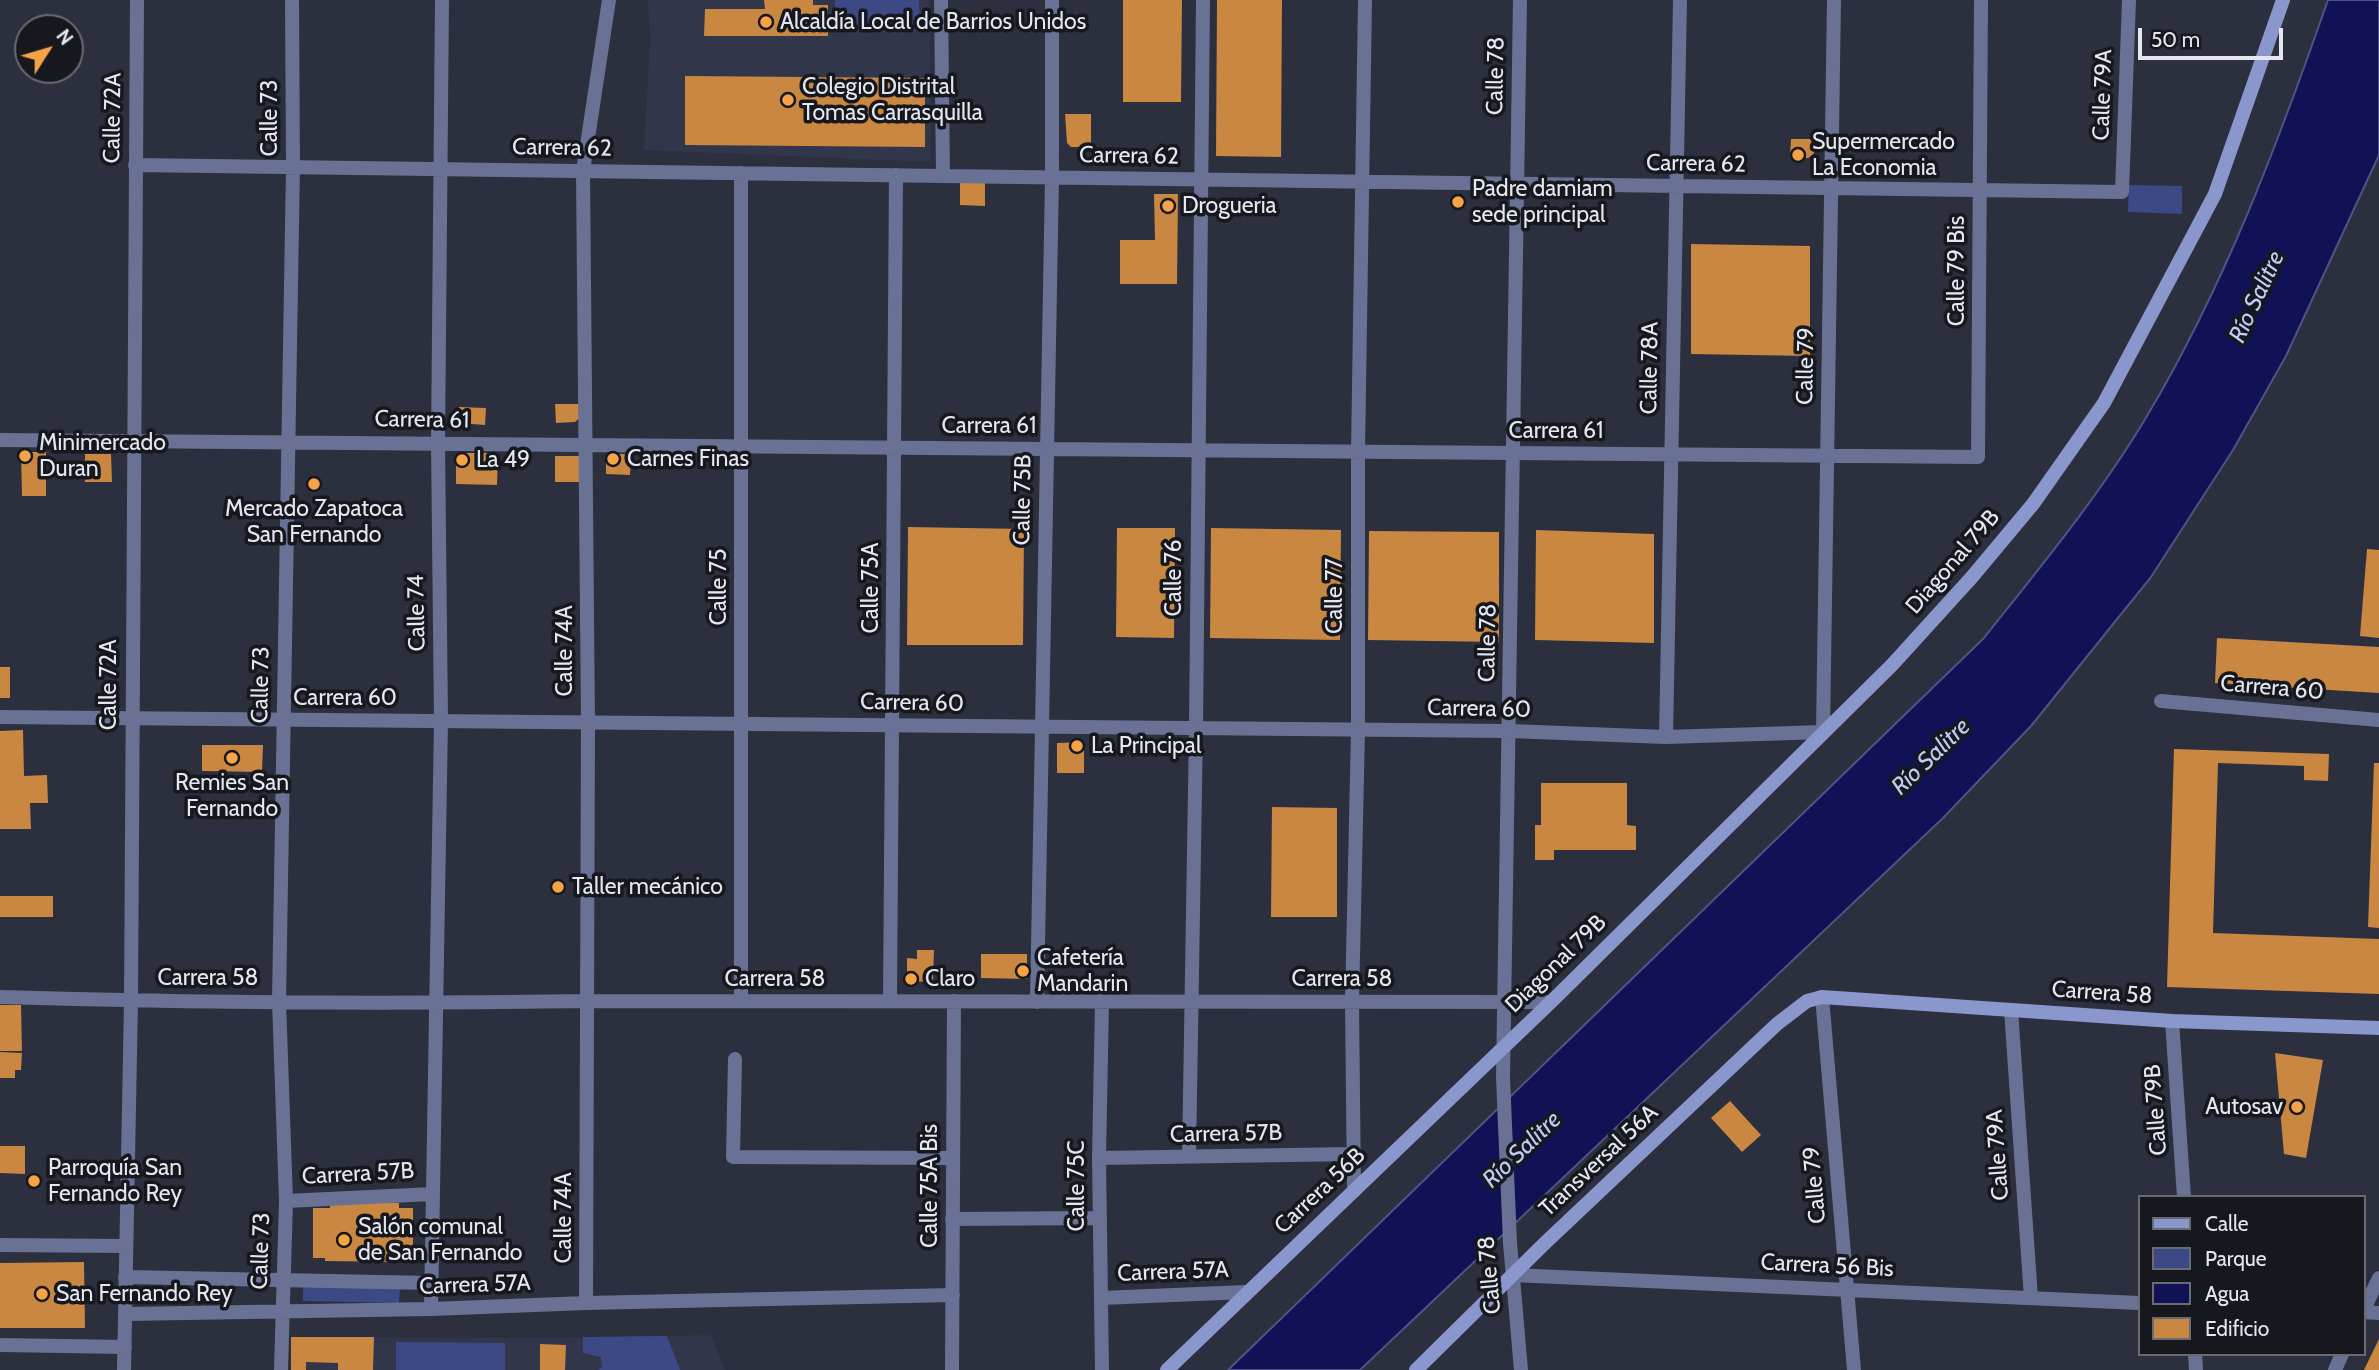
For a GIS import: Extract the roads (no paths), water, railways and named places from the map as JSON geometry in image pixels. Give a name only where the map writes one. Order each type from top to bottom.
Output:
[{"type":"main road","name":"Diagonal 79B","points":[[1504,1046],[1892,665],[1972,577],[2033,504],[2104,403],[2215,194],[2283,0]]},
{"type":"main road","name":"Carrera 58","points":[[1822,997],[2172,1021],[2379,1028]]},
{"type":"main road","name":"Transversal 56A","points":[[1416,1370],[1777,1024],[1807,1001],[1822,997]]},
{"type":"main road","name":"Carrera 56B","points":[[1167,1370],[1504,1046]]},
{"type":"street","name":"Calle 72A","points":[[124,1370],[131,1001],[137,0]]},
{"type":"street","name":"Calle 73","points":[[281,1370],[286,1201],[279,1001],[293,167],[292,0]]},
{"type":"street","name":"Calle 74","points":[[431,1309],[441,721],[438,443],[442,0]]},
{"type":"street","name":"Calle 74A","points":[[586,1303],[588,723],[583,171],[609,0]]},
{"type":"street","points":[[941,0],[943,176]]},
{"type":"street","name":"Calle 75B","points":[[1037,1002],[1052,178],[1052,0]]},
{"type":"street","name":"Calle 76","points":[[1189,1157],[1203,0]]},
{"type":"street","name":"Calle 77","points":[[1354,1191],[1352,1002],[1358,730],[1358,452],[1364,0]]},
{"type":"street","name":"Calle 78","points":[[1520,0],[1503,1077],[1510,1242],[1521,1370]]},
{"type":"street","name":"Calle 78A","points":[[1666,737],[1680,0]]},
{"type":"street","name":"Calle 79","points":[[1823,732],[1834,0]]},
{"type":"street","name":"Calle 79 Bis","points":[[1978,457],[1981,0]]},
{"type":"street","name":"Calle 79A","points":[[2122,192],[2129,0]]},
{"type":"street","name":"Carrera 62","points":[[135,164],[2122,192]]},
{"type":"street","name":"Calle 75","points":[[741,173],[741,1001]]},
{"type":"street","name":"Calle 75A","points":[[890,1001],[896,175]]},
{"type":"street","name":"Carrera 61","points":[[0,439],[1978,457]]},
{"type":"street","name":"Carrera 60","points":[[2161,701],[2379,720]]},
{"type":"street","name":"Carrera 60","points":[[0,717],[1510,731],[1666,737],[1823,732]]},
{"type":"street","name":"Carrera 58","points":[[0,997],[131,1001],[435,1003],[1550,1003]]},
{"type":"street","name":"Calle 79","points":[[1822,997],[1854,1370]]},
{"type":"street","name":"Calle 75A Bis","points":[[952,1370],[954,1001]]},
{"type":"street","name":"Calle 75C","points":[[1102,1001],[1099,1158],[1102,1370]]},
{"type":"street","name":"Calle 79A","points":[[2011,1010],[2031,1298]]},
{"type":"street","name":"Calle 79B","points":[[2172,1021],[2184,1195]]},
{"type":"street","points":[[735,1059],[733,1157],[953,1158]]},
{"type":"street","name":"Carrera 57B","points":[[1099,1158],[1353,1154]]},
{"type":"street","name":"Carrera 57B","points":[[286,1201],[433,1194]]},
{"type":"street","points":[[952,1219],[1100,1218]]},
{"type":"street","points":[[0,1245],[126,1246]]},
{"type":"street","name":"Carrera 56 Bis","points":[[1513,1275],[2138,1303]]},
{"type":"street","name":"Carrera 57A","points":[[125,1277],[284,1278],[432,1283]]},
{"type":"street","points":[[2365,1308],[2379,1278]]},
{"type":"street","name":"Carrera 57A","points":[[1101,1298],[1246,1292]]},
{"type":"street","name":"Carrera 57A","points":[[125,1314],[953,1295]]},
{"type":"street","points":[[0,1345],[124,1347]]},
{"type":"water","name":"Río Salitre","points":[[2328,0],[2379,0],[2379,155],[2286,356],[2233,450],[2151,577],[2031,726],[1943,818],[1360,1370],[1228,1370],[1984,638],[2110,474],[2175,366],[2248,212],[2290,107]]},
{"type":"place","name":"Alcaldía Local de Barrios Unidos","points":[[766,22]]},
{"type":"place","name":"Colegio Distrital Tomas Carrasquilla","points":[[788,100]]},
{"type":"place","name":"Supermercado La Economia","points":[[1798,155]]},
{"type":"place","name":"Padre damiam sede principal","points":[[1458,202]]},
{"type":"place","name":"Drogueria","points":[[1168,206]]},
{"type":"place","name":"Minimercado Duran","points":[[25,456]]},
{"type":"place","name":"Carnes Finas","points":[[613,459]]},
{"type":"place","name":"La 49","points":[[462,460]]},
{"type":"place","name":"Mercado Zapatoca San Fernando","points":[[314,484]]},
{"type":"place","name":"La Principal","points":[[1077,746]]},
{"type":"place","name":"Remies San Fernando","points":[[232,758]]},
{"type":"place","name":"Taller mecánico","points":[[558,887]]},
{"type":"place","name":"Cafetería Mandarin","points":[[1023,971]]},
{"type":"place","name":"Claro","points":[[911,979]]},
{"type":"place","name":"Autosav","points":[[2297,1107]]},
{"type":"place","name":"Parroquía San Fernando Rey","points":[[34,1181]]},
{"type":"place","name":"Salón comunal de San Fernando","points":[[344,1240]]},
{"type":"place","name":"San Fernando Rey","points":[[42,1294]]}]
